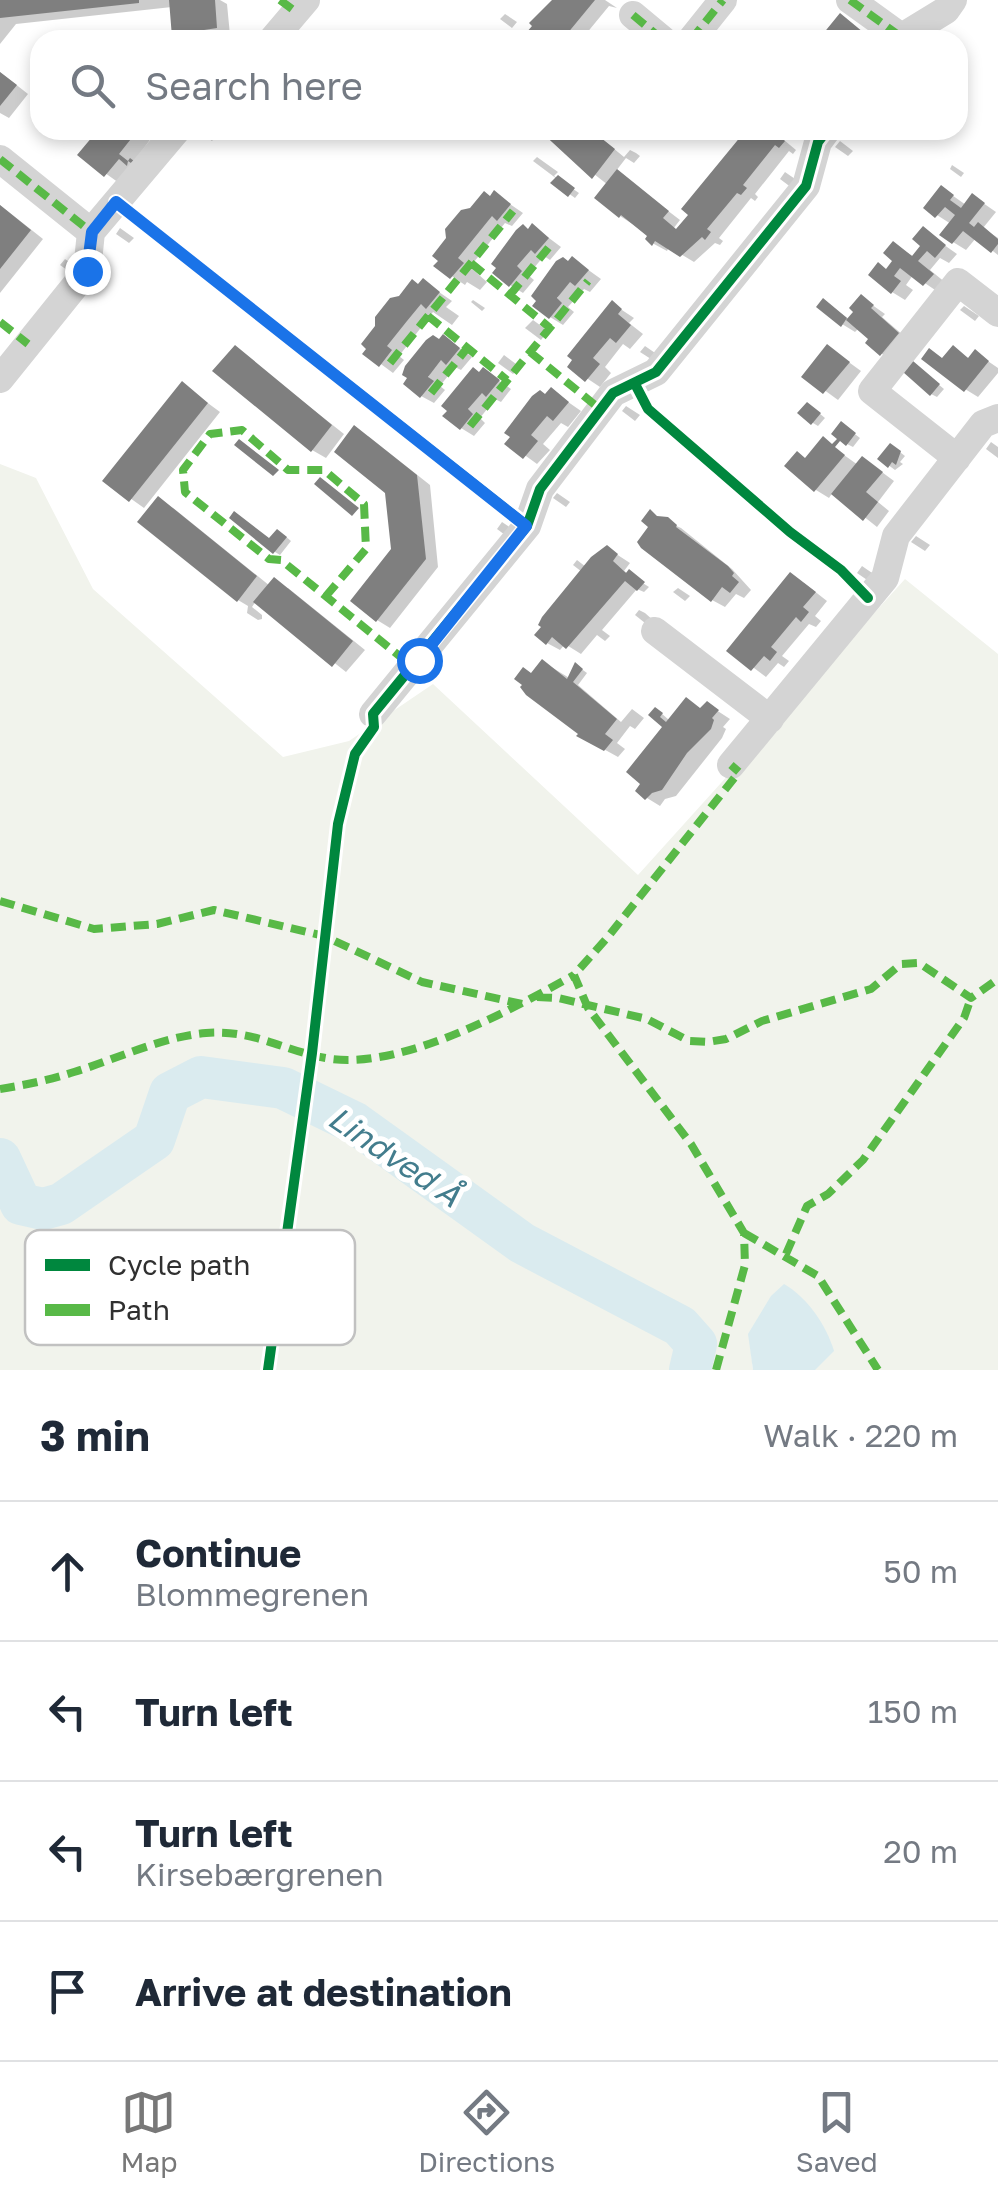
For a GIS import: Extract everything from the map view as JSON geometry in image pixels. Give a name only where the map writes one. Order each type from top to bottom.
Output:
[{"type":"street","points":[[699,30],[723,0]]},
{"type":"street","points":[[850,0],[889,30]]},
{"type":"street","points":[[912,30],[946,10],[954,0]]},
{"type":"street","points":[[278,30],[294,4]]},
{"type":"street","points":[[632,16],[650,30]]},
{"type":"street","points":[[0,379],[87,271],[92,232],[169,140]]},
{"type":"street","points":[[373,714],[526,526],[540,489],[613,393],[656,372],[806,186],[820,140]]},
{"type":"street","points":[[0,159],[92,232]]},
{"type":"street","points":[[957,458],[872,391],[958,282],[998,313]]},
{"type":"street","points":[[731,765],[885,578],[896,536],[982,424],[998,418]]},
{"type":"street","points":[[655,631],[770,720]]},
{"type":"shaded area","points":[[0,464],[36,478],[93,589],[283,757],[349,741],[433,684],[638,875],[905,579],[998,654],[998,1370],[815,1370],[749,1334],[753,1370],[0,1370]]},
{"type":"shaded area","points":[[784,1284],[815,1313],[834,1351],[815,1370],[753,1370],[748,1334],[771,1296]]},
{"type":"building","points":[[0,0],[139,0],[139,3],[0,18]]},
{"type":"building","points":[[169,0],[215,0],[217,28],[171,30]]},
{"type":"building","points":[[552,0],[595,0],[570,30],[529,30],[532,26],[529,23]]},
{"type":"building","points":[[840,13],[861,30],[826,30]]},
{"type":"building","points":[[0,72],[17,85],[0,106]]},
{"type":"building","points":[[90,140],[130,140],[119,154],[128,161],[127,166],[119,159],[104,177],[77,155]]},
{"type":"building","points":[[550,140],[604,140],[615,149],[592,179]]},
{"type":"building","points":[[738,140],[785,141],[779,148],[775,145],[743,185],[747,188],[741,195],[737,193],[707,229],[711,232],[705,240],[702,237],[680,257],[655,241],[652,246],[645,239],[647,236],[594,198],[617,169],[669,211],[663,218],[676,229],[688,215],[681,209]]},
{"type":"building","points":[[558,175],[575,188],[568,197],[550,183]]},
{"type":"building","points":[[941,185],[954,195],[950,200],[961,208],[972,193],[985,203],[969,223],[974,227],[978,222],[998,239],[991,253],[963,231],[952,244],[939,235],[955,215],[945,207],[935,218],[923,208]]},
{"type":"building","points":[[494,190],[511,204],[497,221],[492,216],[458,258],[464,263],[450,279],[433,266],[438,261],[432,256],[446,238],[445,229],[484,191],[490,196]]},
{"type":"building","points":[[0,205],[31,230],[0,269]]},
{"type":"building","points":[[532,223],[549,238],[517,266],[522,271],[509,287],[492,273],[496,268],[491,264],[516,230],[523,224],[528,229]]},
{"type":"building","points":[[923,226],[946,245],[935,258],[927,251],[918,261],[934,274],[923,286],[900,268],[894,276],[901,281],[891,294],[868,275],[878,262],[886,269],[892,261],[883,253],[893,241],[912,256],[920,246],[912,239]]},
{"type":"building","points":[[572,256],[589,270],[575,286],[570,282],[557,298],[562,303],[549,319],[532,306],[536,301],[531,296],[556,261],[563,257],[568,261]]},
{"type":"building","points":[[423,278],[440,292],[426,309],[421,304],[407,321],[387,346],[392,350],[379,367],[362,354],[366,349],[361,344],[390,298],[399,296],[412,279],[418,284]]},
{"type":"building","points":[[861,294],[899,333],[880,356],[846,320],[853,312],[849,308]]},
{"type":"building","points":[[823,298],[847,318],[841,327],[816,307]]},
{"type":"building","points":[[612,300],[622,309],[618,314],[631,325],[616,343],[610,338],[593,358],[600,364],[585,382],[567,367],[572,360],[567,356]]},
{"type":"building","points":[[443,334],[460,348],[446,365],[441,360],[428,377],[434,381],[420,398],[403,384],[407,378],[402,375],[405,366],[426,340],[433,335],[439,339]]},
{"type":"building","points":[[827,344],[850,362],[823,394],[801,377]]},
{"type":"building","points":[[235,345],[332,425],[311,452],[212,371]]},
{"type":"building","points":[[953,345],[968,358],[975,349],[989,361],[964,392],[921,359],[929,348],[942,358]]},
{"type":"building","points":[[913,361],[940,384],[930,396],[903,372]]},
{"type":"building","points":[[473,367],[479,372],[483,367],[500,380],[486,397],[482,393],[468,409],[473,414],[460,430],[442,416],[447,411],[441,406]]},
{"type":"building","points":[[182,381],[208,403],[129,502],[102,481]]},
{"type":"building","points":[[551,387],[569,402],[553,421],[547,416],[531,435],[538,441],[523,459],[504,444],[510,437],[504,433],[532,396],[540,390],[545,394]]},
{"type":"building","points":[[807,402],[821,413],[811,425],[797,413]]},
{"type":"building","points":[[841,421],[856,433],[846,446],[840,441],[835,447],[845,455],[814,492],[784,466],[797,451],[805,458],[823,436],[832,444],[837,439],[831,434]]},
{"type":"building","points":[[354,425],[417,475],[426,559],[376,622],[350,601],[391,549],[385,493],[334,452]]},
{"type":"building","points":[[239,439],[279,470],[273,476],[234,445]]},
{"type":"building","points":[[890,443],[901,451],[896,465],[892,462],[888,468],[877,459]]},
{"type":"building","points":[[862,456],[883,472],[866,492],[878,502],[863,521],[831,494]]},
{"type":"building","points":[[320,477],[359,508],[352,516],[314,484]]},
{"type":"building","points":[[158,496],[257,576],[237,602],[137,522]]},
{"type":"building","points":[[650,509],[657,516],[668,517],[728,566],[739,582],[730,593],[722,587],[711,602],[641,548],[637,542],[648,527],[641,521]]},
{"type":"building","points":[[234,511],[269,538],[277,529],[287,537],[273,554],[229,518]]},
{"type":"building","points":[[607,545],[618,554],[613,561],[645,582],[637,591],[625,581],[566,649],[552,637],[546,645],[534,635],[541,627],[538,625],[542,617],[591,557]]},
{"type":"building","points":[[790,572],[816,592],[803,607],[809,612],[801,622],[796,617],[771,647],[777,652],[770,661],[764,656],[751,671],[726,651]]},
{"type":"building","points":[[274,577],[353,641],[332,667],[253,602]]},
{"type":"building","points":[[542,659],[567,679],[575,662],[583,669],[573,682],[617,719],[605,734],[613,740],[604,751],[576,736],[526,695],[514,679],[523,667],[531,673]]},
{"type":"building","points":[[686,697],[700,708],[707,701],[719,710],[712,718],[711,729],[687,753],[662,790],[645,800],[635,791],[640,784],[626,772],[662,727],[648,715],[655,707],[666,722]]},
{"type":"waterway","name":"Lindved Å","points":[[0,1159],[21,1204],[43,1209],[61,1204],[154,1140],[170,1093],[201,1077],[283,1088],[355,1123],[522,1243],[680,1326],[696,1344],[690,1370]]},
{"type":"marked path","points":[[280,0],[296,12]]},
{"type":"marked path","points":[[699,30],[723,0]]},
{"type":"marked path","points":[[850,0],[892,30]]},
{"type":"marked path","points":[[633,15],[651,30]]},
{"type":"marked path","points":[[0,159],[91,232]]},
{"type":"marked path","points":[[390,363],[513,211]]},
{"type":"marked path","points":[[510,295],[549,247]]},
{"type":"marked path","points":[[471,263],[550,328]]},
{"type":"marked path","points":[[470,426],[588,281]]},
{"type":"marked path","points":[[428,316],[507,380]]},
{"type":"marked path","points":[[0,322],[28,344]]},
{"type":"marked path","points":[[431,393],[468,347]]},
{"type":"marked path","points":[[530,352],[600,409]]},
{"type":"marked path","points":[[326,596],[366,549],[364,504],[324,470],[288,470],[242,430],[210,434],[183,470],[185,492],[269,559],[281,560],[413,667]]},
{"type":"marked path","points":[[716,1370],[745,1265],[744,1233],[691,1144],[588,1008],[574,975],[739,772],[731,765]]},
{"type":"marked path","points":[[0,901],[94,929],[157,924],[214,910],[324,936],[422,982],[522,1004]]},
{"type":"marked path","points":[[537,997],[558,998],[647,1019],[689,1041],[708,1042],[726,1039],[762,1021],[871,989],[901,964],[919,963],[971,998],[998,979]]},
{"type":"marked path","points":[[0,1089],[56,1077],[156,1044],[206,1033],[256,1038],[332,1059],[392,1055],[457,1034],[574,975]]},
{"type":"marked path","points":[[786,1254],[807,1206],[828,1194],[863,1160],[964,1018],[971,998]]},
{"type":"marked path","points":[[744,1233],[818,1276],[878,1370]]},
{"type":"cycle path","points":[[287,1230],[338,824],[355,754],[374,727],[373,714],[527,526],[540,489],[613,393],[656,372],[806,186],[820,140]]},
{"type":"cycle path","points":[[116,202],[527,526]]},
{"type":"cycle path","points":[[635,384],[648,409],[790,532],[841,570],[868,598]]},
{"type":"cycle path","points":[[268,1370],[271,1345]]},
{"type":"route","points":[[87,271],[92,232],[116,202],[526,526],[419,660]]}]
